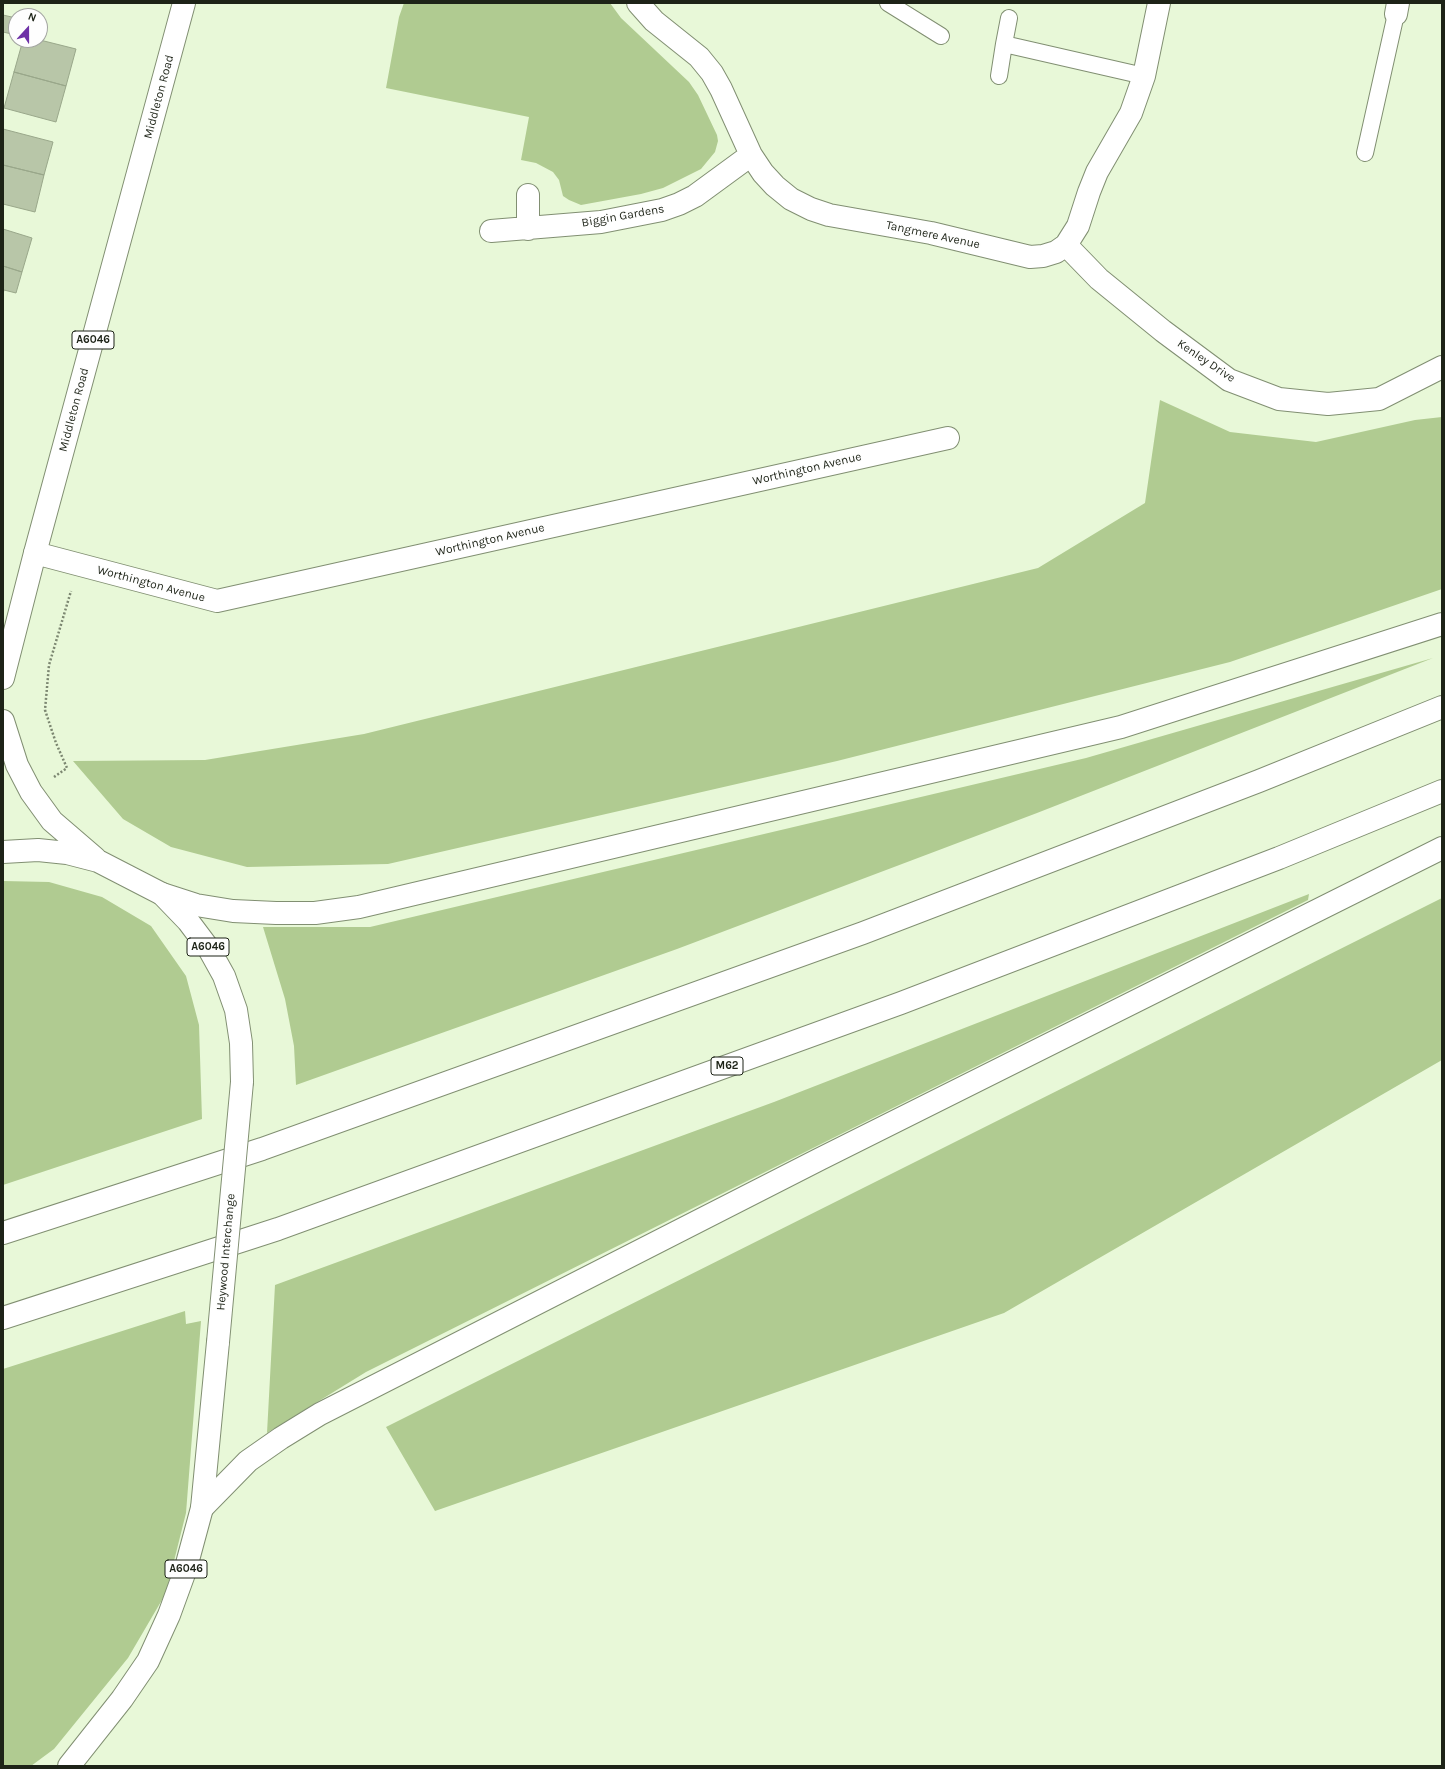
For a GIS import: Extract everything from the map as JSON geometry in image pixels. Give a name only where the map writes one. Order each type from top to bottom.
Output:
[{"type":"main road","name":"Middleton Road","points":[[3,678],[35,553],[184,3]]},
{"type":"main road","name":"Tangmere Avenue","points":[[638,3],[654,21],[699,57],[712,73],[721,89],[751,155],[767,177],[791,199],[811,209],[829,215],[930,233],[1030,257],[1043,256],[1056,252],[1066,245],[1078,226],[1097,172],[1131,113],[1144,76],[1159,3]]},
{"type":"main road","name":"Biggin Gardens","points":[[491,231],[601,222],[662,210],[696,196],[751,155]]},
{"type":"main road","points":[[528,195],[528,229]]},
{"type":"main road","name":"Kenley Drive","points":[[1066,245],[1105,283],[1163,331],[1229,380],[1279,399],[1328,404],[1379,399],[1442,367]]},
{"type":"main road","name":"Worthington Avenue","points":[[35,553],[217,601],[948,438]]},
{"type":"main road","points":[[162,894],[196,905],[233,911],[315,913],[359,907],[1121,727],[1442,624]]},
{"type":"main road","points":[[3,1233],[262,1149],[863,933],[1259,781],[1442,707]]},
{"type":"main road","name":"A6046","points":[[3,721],[17,765],[31,792],[52,821],[98,861]]},
{"type":"main road","name":"M62","points":[[3,1318],[278,1229],[894,1006],[1279,858],[1442,791]]},
{"type":"main road","points":[[202,1508],[248,1461],[280,1438],[320,1414],[827,1156],[1442,848]]},
{"type":"main road","name":"Heywood Interchange","points":[[3,852],[38,850],[67,853],[98,861],[162,894],[188,921],[210,949],[224,976],[236,1010],[241,1043],[242,1082],[202,1508],[185,1571],[169,1615],[148,1661],[122,1699],[69,1766]]},
{"type":"lane","points":[[888,3],[941,36]]},
{"type":"lane","points":[[1365,153],[1397,8]]},
{"type":"lane","points":[[999,76],[1009,18]]},
{"type":"lane","points":[[1004,44],[1144,76]]},
{"type":"path","points":[[67,768],[56,744],[44,710],[49,665],[79,564]]},
{"type":"green space","points":[[404,3],[610,3],[621,18],[689,82],[698,95],[717,135],[718,141],[715,152],[701,169],[663,188],[641,194],[581,205],[569,200],[563,196],[559,180],[553,172],[536,163],[521,160],[529,117],[386,88],[399,17]]},
{"type":"green space","points":[[1160,400],[1230,432],[1316,442],[1415,420],[1442,417],[1442,589],[1230,662],[837,761],[388,864],[247,867],[171,847],[123,819],[73,761],[205,760],[364,734],[1038,568],[1145,503]]},
{"type":"green space","points":[[1433,658],[1037,813],[677,949],[296,1085],[294,1046],[285,999],[263,927],[370,927],[1086,758]]},
{"type":"green space","points":[[3,881],[49,882],[102,897],[151,926],[186,976],[199,1025],[202,1119],[3,1185]]},
{"type":"green space","points":[[1309,894],[1308,900],[366,1372],[267,1433],[275,1285],[774,1102]]},
{"type":"green space","points":[[1442,898],[1442,1060],[1004,1313],[435,1511],[386,1427]]},
{"type":"green space","points":[[185,1311],[186,1324],[201,1321],[186,1513],[166,1593],[128,1658],[54,1749],[31,1766],[3,1766],[3,1369]]},
{"type":"building","points":[[3,15],[8,16],[8,33],[3,32]]},
{"type":"building","points":[[48,42],[76,49],[66,86],[14,72],[21,48],[48,48]]},
{"type":"building","points":[[14,72],[66,86],[56,122],[4,108]]},
{"type":"building","points":[[3,129],[53,142],[44,175],[3,165]]},
{"type":"building","points":[[3,165],[44,175],[35,212],[3,204]]},
{"type":"building","points":[[3,229],[32,238],[22,272],[3,266]]},
{"type":"building","points":[[3,266],[22,272],[16,293],[4,290],[3,294]]}]
